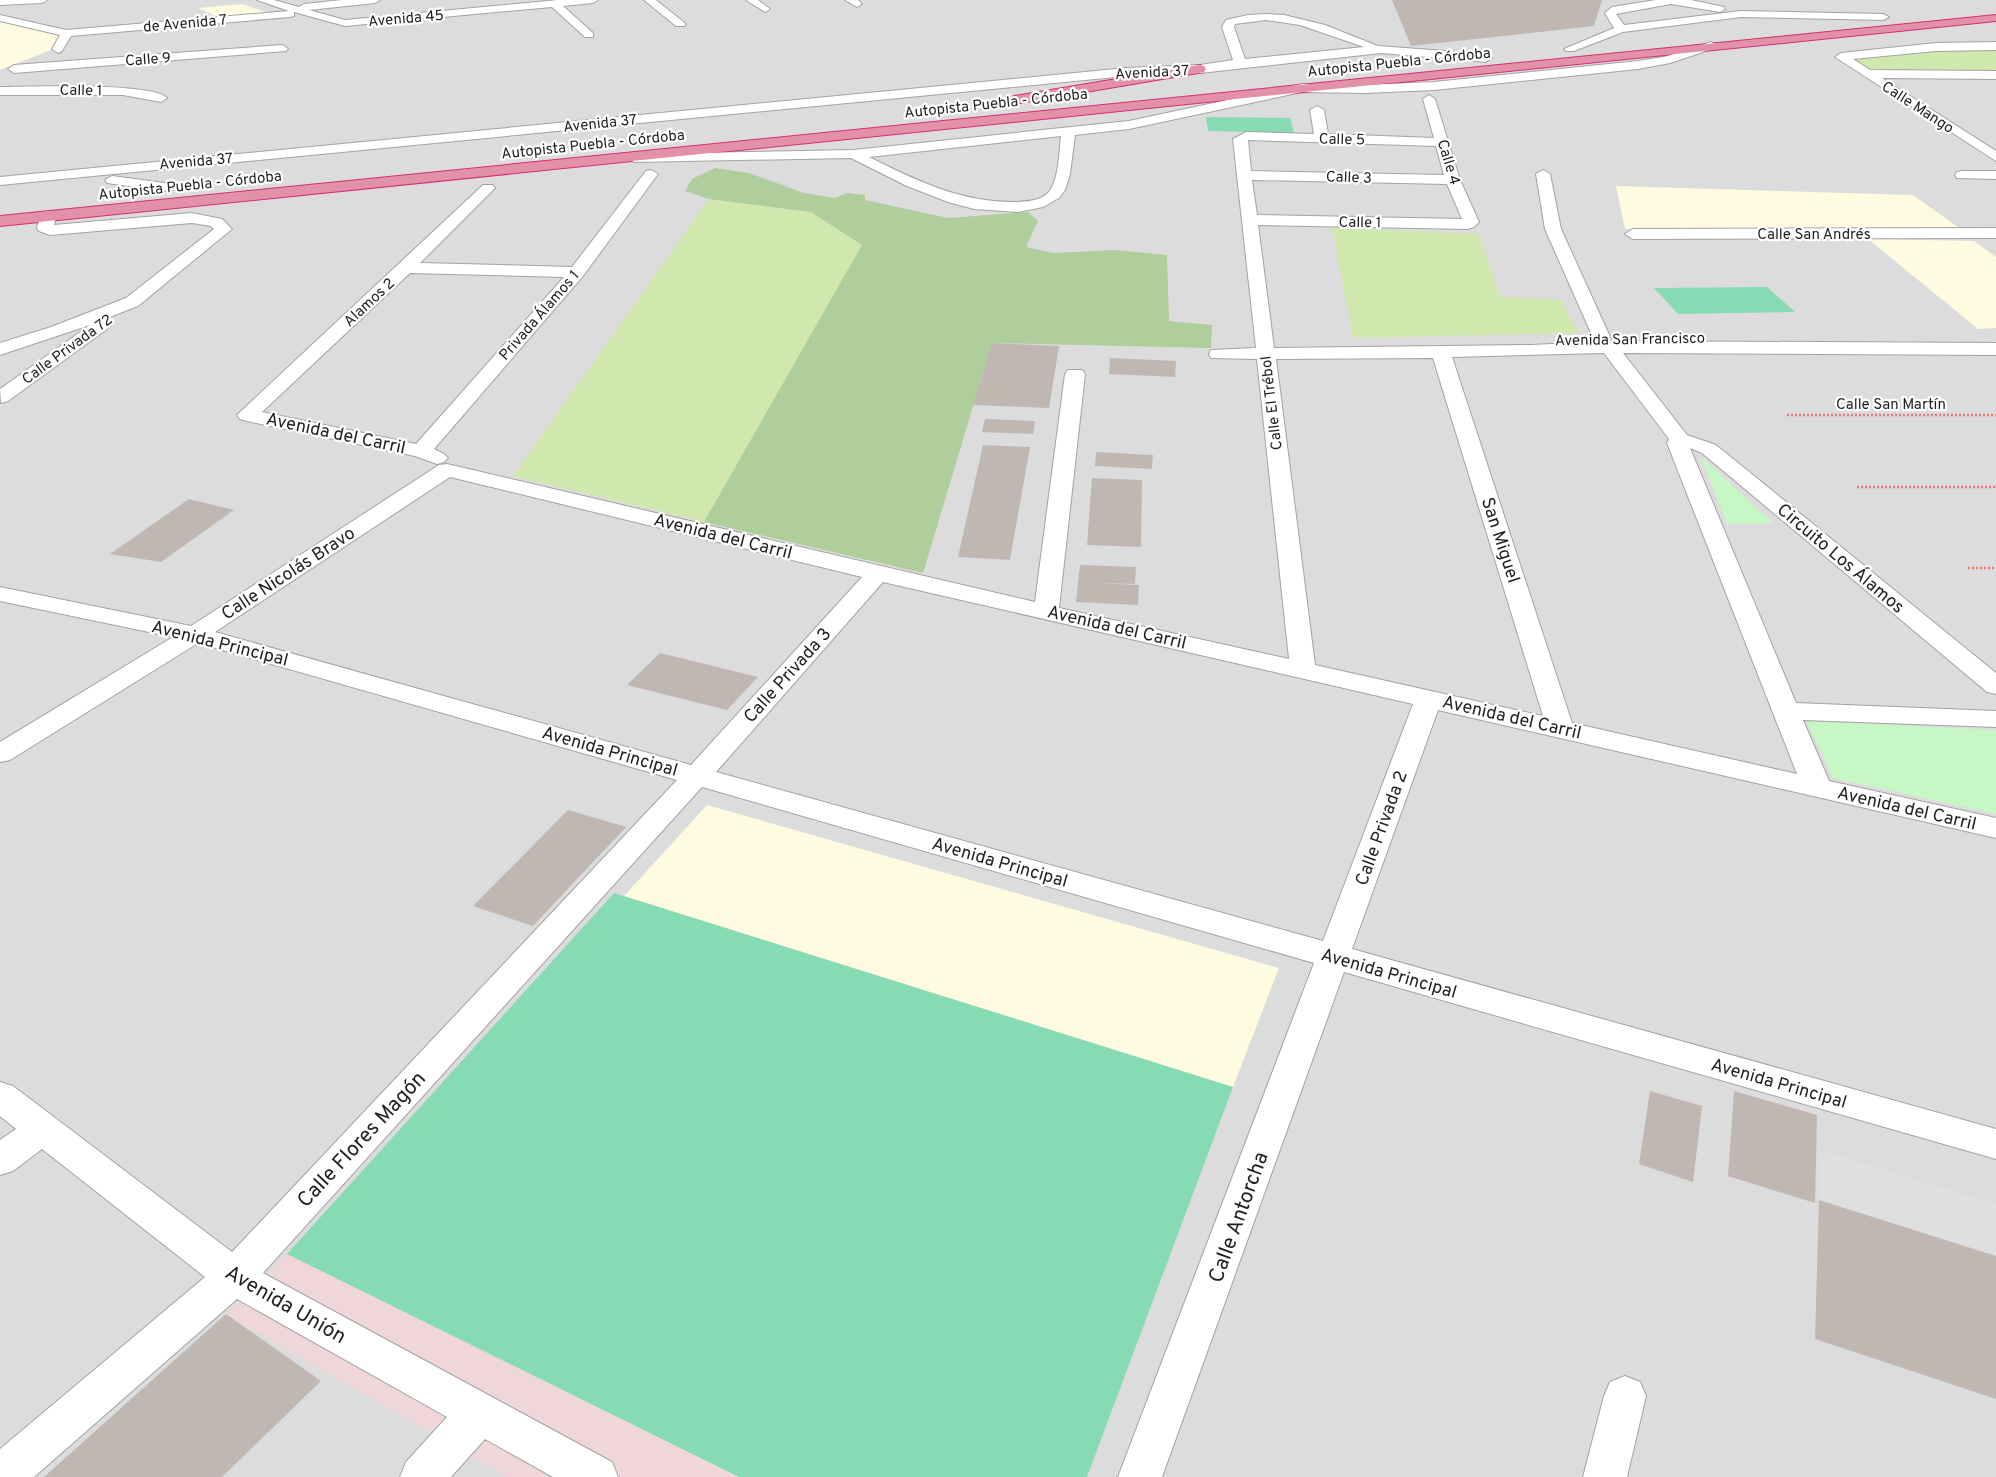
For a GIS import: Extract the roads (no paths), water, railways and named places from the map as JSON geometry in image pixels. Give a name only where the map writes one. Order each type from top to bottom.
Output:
[{"type":"highway","name":"Autopista Puebla - Córdoba","points":[[1340,71],[1996,6]]},
{"type":"highway","name":"Autopista Puebla - Córdoba","points":[[0,221],[1996,18]]},
{"type":"highway","name":"Autopista Puebla - Córdoba","points":[[1175,87],[1001,104],[1200,69]]},
{"type":"highway","name":"Autopista Puebla - Córdoba","points":[[107,193],[170,187]]},
{"type":"street","points":[[0,2],[42,0]]},
{"type":"street","points":[[262,0],[304,13]]},
{"type":"street","points":[[290,8],[375,0]]},
{"type":"street","name":"Avenida 45","points":[[304,13],[339,22],[593,0]]},
{"type":"street","points":[[649,0],[680,24]]},
{"type":"street","points":[[751,0],[765,9]]},
{"type":"street","points":[[1621,29],[1610,13],[1616,9],[1671,1],[1685,2],[1741,14]]},
{"type":"street","points":[[555,4],[589,35]]},
{"type":"street","name":"de Avenida 7","points":[[66,32],[304,13]]},
{"type":"street","points":[[1570,49],[1621,29],[1741,14],[1883,17]]},
{"type":"street","points":[[0,18],[66,32],[64,41],[57,50],[14,69],[0,73]]},
{"type":"street","points":[[1240,62],[1228,27],[1230,22],[1240,19],[1288,19],[1381,49],[1486,58]]},
{"type":"street","name":"Calle Mango","points":[[1996,46],[1936,47],[1841,57],[1996,157]]},
{"type":"street","name":"Calle 9","points":[[14,69],[282,49]]},
{"type":"street","name":"Avenida 37","points":[[0,181],[1126,72],[1200,69],[1240,62],[1381,49]]},
{"type":"street","points":[[1867,74],[1996,75]]},
{"type":"street","points":[[1982,75],[1996,83]]},
{"type":"street","points":[[617,158],[853,154],[1129,125],[1302,88]]},
{"type":"street","name":"Calle 1","points":[[0,91],[123,91],[161,98]]},
{"type":"street","name":"Calle 4","points":[[1429,99],[1453,180],[1471,222],[1468,224]]},
{"type":"street","points":[[1317,110],[1322,139]]},
{"type":"street","points":[[853,154],[942,196],[974,205],[1006,208],[1025,207],[1040,203],[1054,195],[1060,183],[1068,132]]},
{"type":"street","name":"Calle 5","points":[[1241,137],[1443,142]]},
{"type":"street","name":"Calle El Trébol","points":[[1241,137],[1303,669]]},
{"type":"street","points":[[74,173],[170,187]]},
{"type":"street","name":"Privada Álamos 1","points":[[421,451],[577,272],[651,174]]},
{"type":"street","points":[[1543,174],[1554,228],[1606,343],[1681,440],[1677,443],[1817,787]]},
{"type":"street","name":"Calle 3","points":[[1246,175],[1453,180]]},
{"type":"street","points":[[1962,175],[1996,175]]},
{"type":"street","name":"Alamos 2","points":[[246,414],[406,268],[488,188]]},
{"type":"street","points":[[0,349],[57,331],[132,302],[224,229],[216,222],[192,218],[50,230],[45,228],[48,216]]},
{"type":"street","name":"Calle 1","points":[[1251,220],[1468,224]]},
{"type":"street","name":"Calle San Andrés","points":[[1633,234],[1988,234]]},
{"type":"street","points":[[1988,234],[1996,245]]},
{"type":"street","points":[[406,268],[577,272]]},
{"type":"street","name":"Calle Privada 72","points":[[1,397],[132,302]]},
{"type":"street","name":"Avenida San Francisco","points":[[1264,347],[1441,352],[1606,343],[1996,336]]},
{"type":"street","name":"Avenida San Francisco","points":[[1606,343],[1996,349]]},
{"type":"street","name":"Avenida San Francisco","points":[[1264,347],[1527,346]]},
{"type":"street","points":[[1218,347],[1264,347]]},
{"type":"street","name":"San Miguel","points":[[1441,352],[1560,728]]},
{"type":"street","points":[[1046,611],[1075,374]]},
{"type":"street","name":"Avenida del Carril","points":[[246,414],[421,451],[443,460],[447,470],[878,574],[1303,669],[1996,828]]},
{"type":"street","name":"Circuito Los Álamos","points":[[1681,440],[1690,441],[1709,449],[1996,686]]},
{"type":"street","name":"Calle Nicolás Bravo","points":[[0,754],[195,634],[447,470]]},
{"type":"street","name":"Calle Privada 3","points":[[697,776],[878,574]]},
{"type":"street","name":"Avenida Principal","points":[[0,594],[195,634],[1996,1144]]},
{"type":"street","name":"Calle Privada 2","points":[[1334,957],[1428,698]]},
{"type":"street","points":[[1786,711],[1996,719]]},
{"type":"street","name":"Calle Flores Magón","points":[[1,1477],[234,1277],[697,776]]},
{"type":"street","name":"Calle Antorcha","points":[[1148,1475],[1334,957]]},
{"type":"street","name":"Avenida Unión","points":[[0,1096],[234,1277],[596,1477]]},
{"type":"street","points":[[0,1160],[43,1129]]},
{"type":"street","points":[[1604,1477],[1625,1396]]},
{"type":"street","points":[[422,1477],[480,1413]]}]
